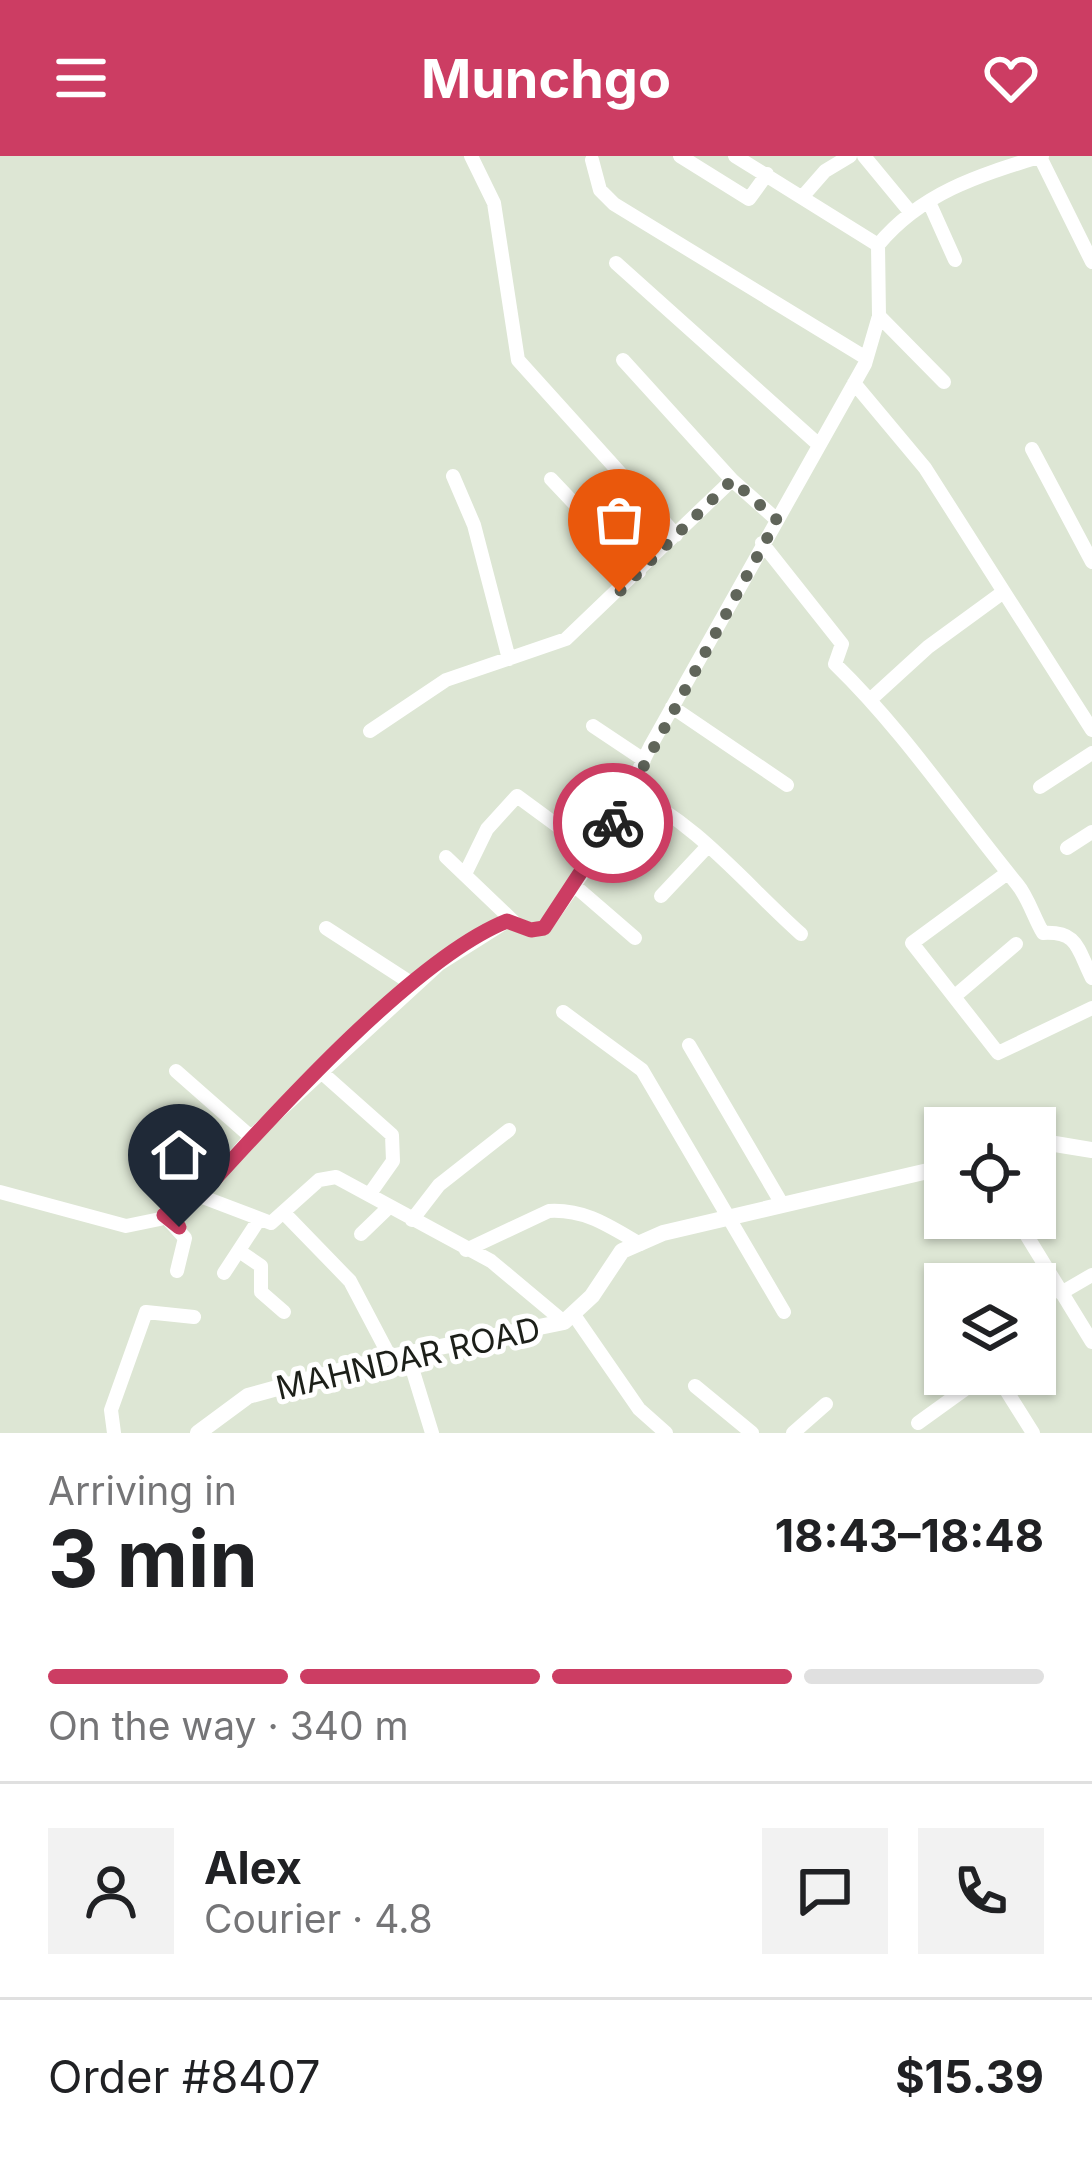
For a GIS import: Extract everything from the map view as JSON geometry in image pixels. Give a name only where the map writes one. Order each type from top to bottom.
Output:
[{"type":"street","points":[[471,156],[494,203],[518,360],[676,535]]},
{"type":"street","points":[[680,156],[749,199],[767,174]]},
{"type":"street","points":[[804,195],[825,171],[850,156]]},
{"type":"street","points":[[864,156],[911,213]]},
{"type":"street","points":[[962,156],[973,174]]},
{"type":"street","points":[[446,857],[514,922],[531,930],[544,928],[575,886],[854,383],[879,316],[878,245],[911,213],[973,174],[1041,156],[1092,262]]},
{"type":"street","points":[[745,159],[878,245]]},
{"type":"street","points":[[592,160],[600,190],[614,204],[866,358]]},
{"type":"street","points":[[929,202],[955,260]]},
{"type":"street","points":[[616,263],[819,445]]},
{"type":"street","points":[[879,316],[944,382]]},
{"type":"street","points":[[622,360],[732,480],[777,520]]},
{"type":"street","points":[[854,383],[900,432],[1092,730]]},
{"type":"street","points":[[1032,448],[1092,562]]},
{"type":"street","points":[[453,476],[474,525],[509,658]]},
{"type":"street","points":[[551,479],[639,572]]},
{"type":"street","points":[[370,731],[446,680],[566,639],[732,480]]},
{"type":"street","points":[[762,543],[842,644],[835,664],[927,764],[1017,883],[1043,933],[1060,931],[1071,937],[1092,978]]},
{"type":"street","points":[[872,699],[928,647],[1002,593]]},
{"type":"street","points":[[672,707],[787,785]]},
{"type":"street","points":[[593,725],[644,760]]},
{"type":"street","points":[[1040,787],[1092,753]]},
{"type":"street","points":[[628,790],[666,809],[734,865],[801,934]]},
{"type":"street","points":[[466,872],[487,829],[517,796],[596,854]]},
{"type":"street","points":[[1067,848],[1092,832]]},
{"type":"street","points":[[661,896],[707,847]]},
{"type":"street","points":[[1006,874],[912,943],[998,1053],[1092,1008]]},
{"type":"street","points":[[575,886],[634,938]]},
{"type":"street","points":[[0,1192],[126,1226],[142,1226],[164,1215],[200,1196],[251,1137],[414,985],[498,924],[514,922]]},
{"type":"street","points":[[326,928],[414,985]]},
{"type":"street","points":[[955,996],[1016,944]]},
{"type":"street","points":[[562,1012],[642,1070],[784,1312]]},
{"type":"street","points":[[689,1045],[782,1204]]},
{"type":"street","points":[[176,1071],[251,1137]]},
{"type":"street","points":[[320,1071],[392,1135],[393,1161],[369,1196]]},
{"type":"street","points":[[412,1220],[439,1185],[508,1130]]},
{"type":"street","points":[[1056,1144],[1092,1150]]},
{"type":"street","name":"MAHNDAR ROAD","points":[[198,1433],[248,1396],[399,1356],[569,1319],[622,1251],[640,1244],[782,1204],[924,1172]]},
{"type":"street","points":[[200,1196],[271,1222],[328,1175],[491,1261],[569,1319],[639,1408],[666,1433]]},
{"type":"street","points":[[361,1234],[388,1207]]},
{"type":"street","points":[[466,1250],[549,1211],[562,1210],[585,1213],[640,1244]]},
{"type":"street","points":[[284,1213],[341,1268],[399,1356],[432,1433]]},
{"type":"street","points":[[164,1215],[185,1238],[177,1271]]},
{"type":"street","points":[[224,1274],[258,1221]]},
{"type":"street","points":[[1029,1239],[1092,1342]]},
{"type":"street","points":[[239,1251],[261,1266],[260,1292],[284,1312]]},
{"type":"street","points":[[1061,1293],[1092,1275]]},
{"type":"street","points":[[114,1433],[111,1410],[146,1312],[194,1317]]},
{"type":"street","points":[[695,1386],[752,1433]]},
{"type":"street","points":[[918,1423],[957,1395]]},
{"type":"street","points":[[1009,1395],[1033,1433]]},
{"type":"street","points":[[793,1433],[826,1404]]},
{"type":"way so far","points":[[613,823],[650,747],[777,520],[732,480],[619,592]]},
{"type":"route","points":[[179,1227],[164,1215],[200,1196],[251,1137],[354,1037],[439,964],[498,924],[507,921],[531,930],[544,928],[613,823]]}]
